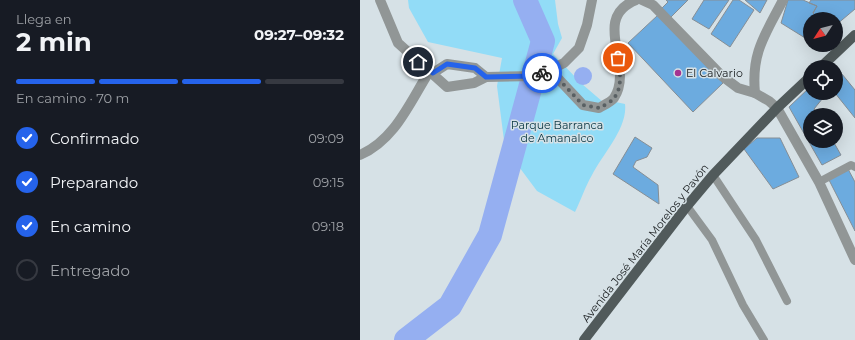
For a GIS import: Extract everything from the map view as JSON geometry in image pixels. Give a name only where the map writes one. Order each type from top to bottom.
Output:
[{"type":"main road","points":[[828,60],[855,35]]},
{"type":"main road","name":"Avenida José María Morelos y Pavón","points":[[584,340],[687,206],[713,175],[777,108],[803,84]]},
{"type":"street","points":[[378,2],[398,43],[447,86],[474,83],[488,77],[537,76],[564,62],[579,48],[587,25],[592,0]]},
{"type":"street","points":[[550,70],[583,105],[599,108],[614,99],[619,88],[620,69],[614,26],[618,13],[628,3],[636,0]]},
{"type":"street","points":[[642,0],[653,6],[722,76],[738,88],[755,93],[769,101],[777,108],[819,182],[855,260]]},
{"type":"street","points":[[755,93],[753,76],[756,58],[783,0]]},
{"type":"street","points":[[360,154],[368,151],[392,133],[431,72],[447,64],[475,68],[488,77]]},
{"type":"lane","points":[[819,182],[845,167],[852,165],[855,167]]},
{"type":"lane","points":[[713,175],[756,240],[787,302]]},
{"type":"lane","points":[[687,206],[712,240],[743,305],[764,340]]},
{"type":"green space","name":"Parque Barranca de Amanalco","points":[[408,0],[555,0],[558,24],[562,38],[553,54],[582,84],[603,102],[611,101],[625,104],[625,113],[619,132],[596,167],[575,212],[537,191],[505,148],[497,86],[502,58],[428,42],[409,8]]},
{"type":"shaded area","points":[[583,67],[589,70],[592,76],[589,82],[583,85],[577,82],[574,76],[577,70]]},
{"type":"building","points":[[666,0],[688,0],[670,18],[661,9],[668,2]]},
{"type":"building","points":[[704,0],[729,0],[709,29],[692,19]]},
{"type":"building","points":[[733,0],[739,0],[754,10],[730,47],[711,34]]},
{"type":"building","points":[[745,0],[767,0],[760,13]]},
{"type":"building","points":[[788,0],[803,0],[817,6],[814,12],[803,12],[803,37],[781,23]]},
{"type":"building","points":[[811,0],[855,0],[855,9],[843,19],[843,12],[814,12],[817,6],[809,3]]},
{"type":"building","points":[[658,15],[723,83],[693,112],[628,43]]},
{"type":"building","points":[[843,75],[855,90],[855,118],[841,100],[843,100]]},
{"type":"building","points":[[803,94],[803,100],[821,100],[815,108],[803,108],[803,132],[789,107]]},
{"type":"building","points":[[635,137],[652,148],[647,157],[636,161],[633,167],[658,185],[659,204],[613,174]]},
{"type":"building","points":[[757,138],[780,138],[799,177],[773,189],[744,149]]},
{"type":"building","points":[[812,148],[837,148],[841,155],[822,165]]},
{"type":"building","points":[[848,169],[855,182],[855,231],[829,180]]},
{"type":"waterway","points":[[406,340],[450,306],[490,235],[543,41],[525,0]]},
{"type":"way so far","points":[[542,73],[550,70],[560,83],[583,105],[599,108],[614,99],[619,88],[620,69],[618,58]]},
{"type":"place","name":"El Calvario","points":[[678,73]]},
{"type":"route","points":[[418,62],[429,72],[433,73],[447,64],[475,68],[486,77],[537,76],[542,73]]}]
